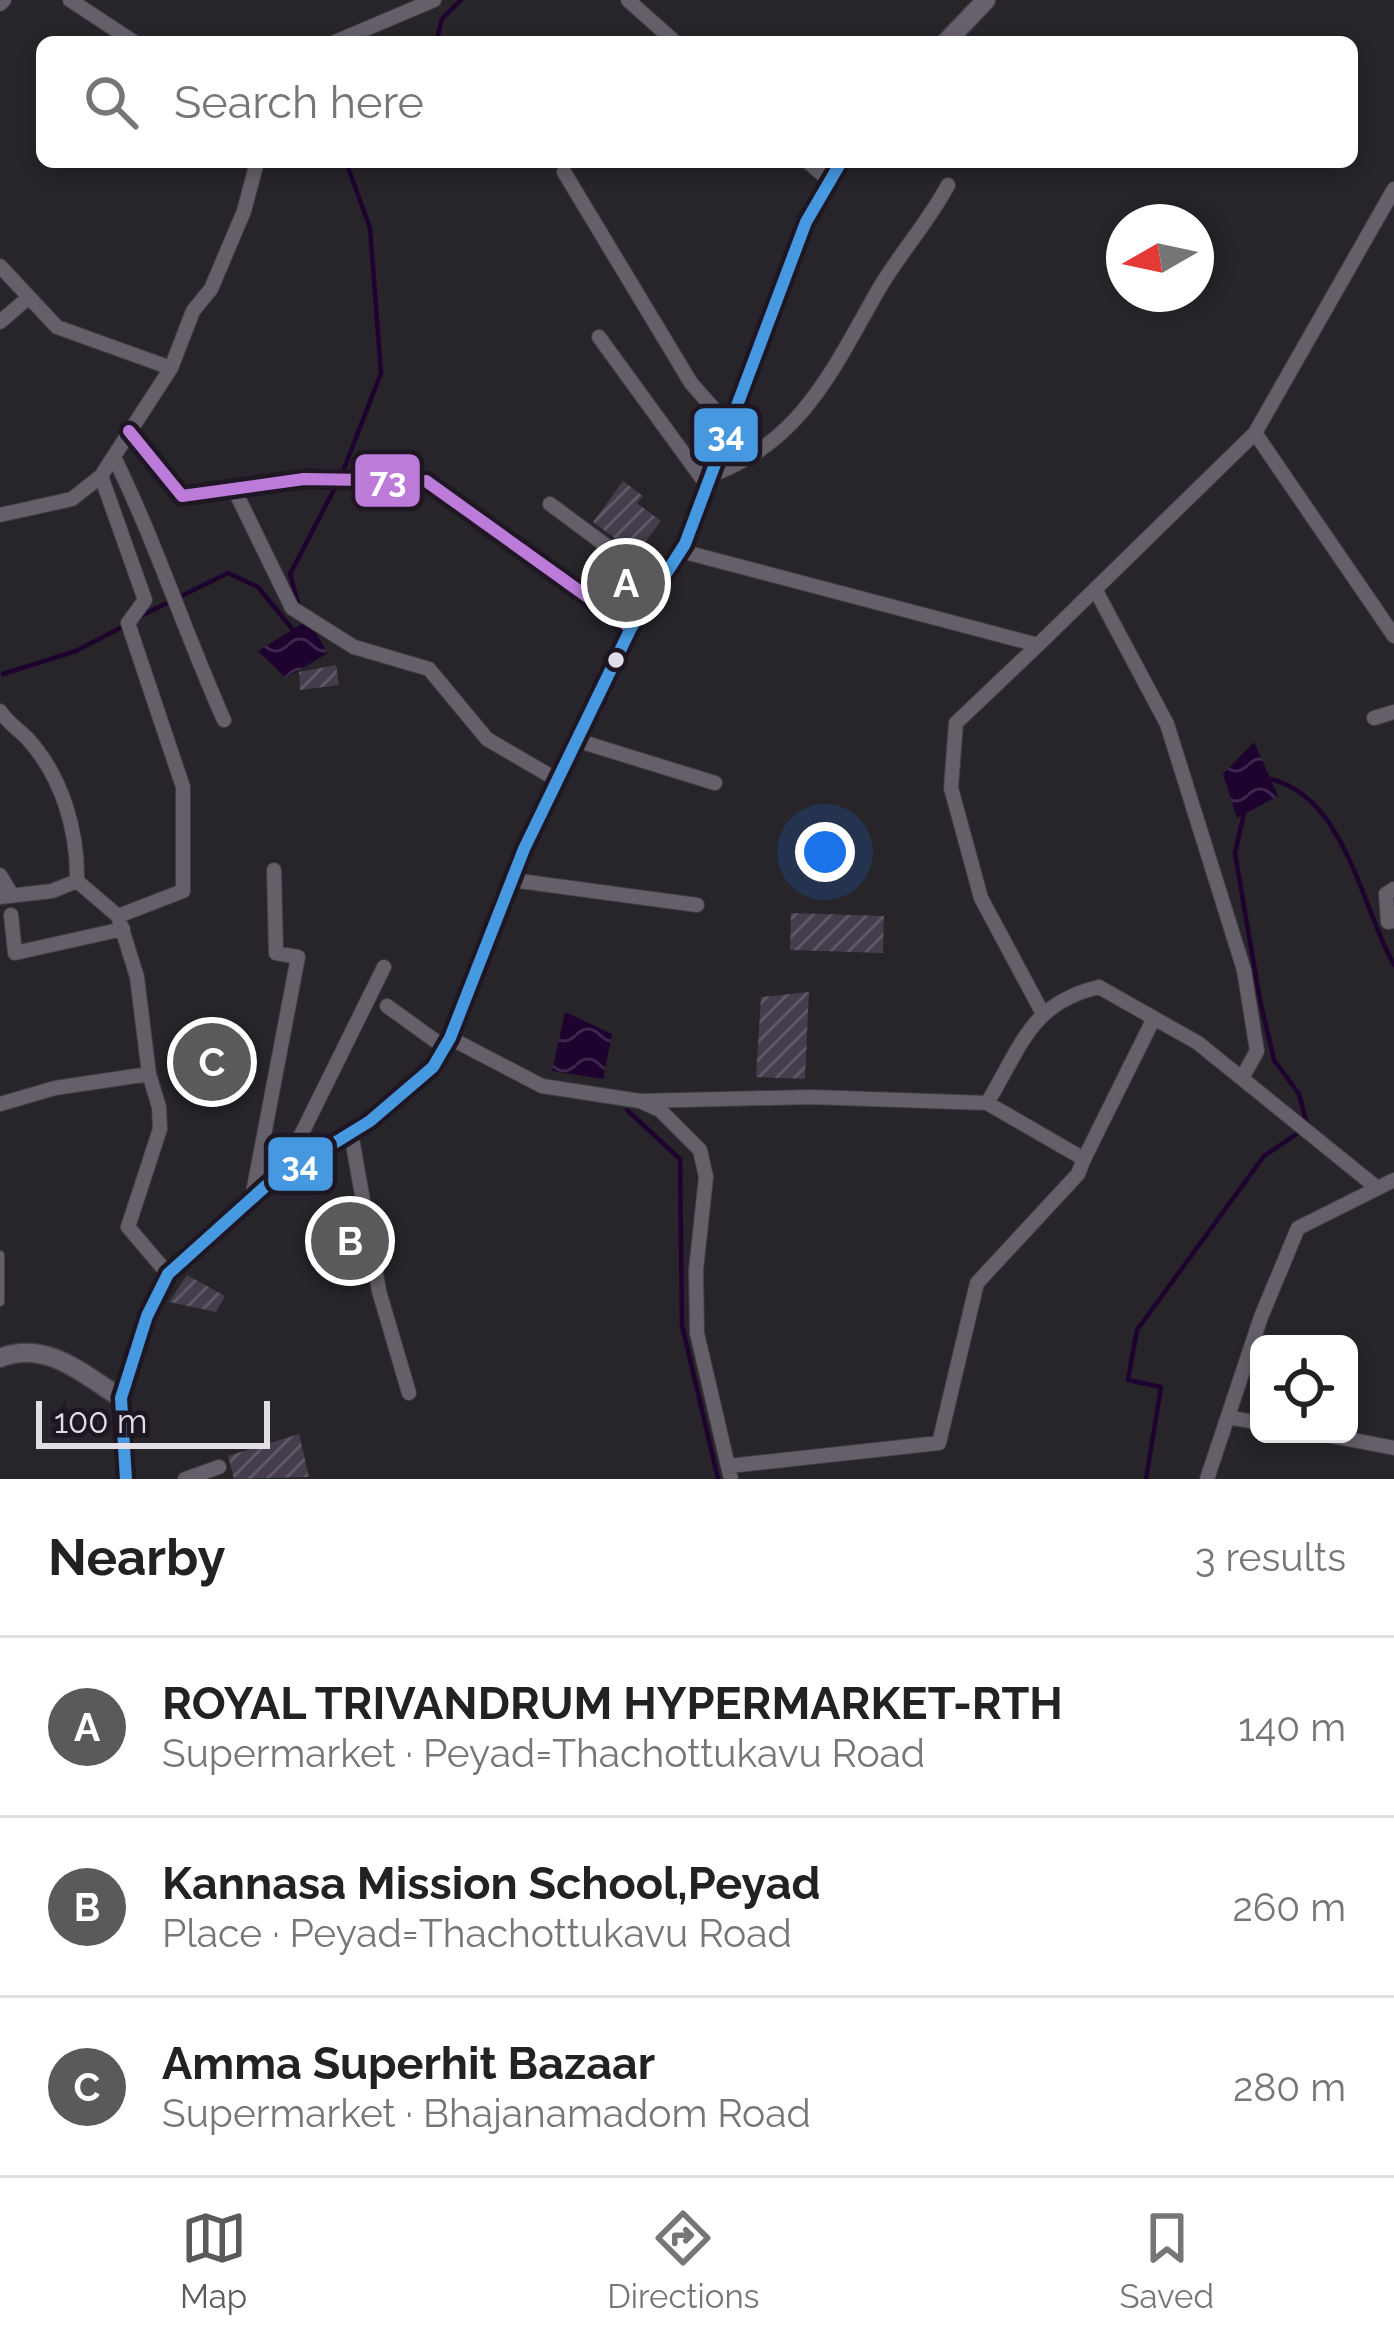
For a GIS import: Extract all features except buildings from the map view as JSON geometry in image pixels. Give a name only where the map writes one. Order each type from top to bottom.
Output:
[{"type":"main road","points":[[952,36],[986,0]]},
{"type":"main road","points":[[125,1479],[121,1397],[147,1316],[168,1274],[252,1198],[351,1132],[433,1067],[447,1043],[512,880],[632,628],[680,551],[806,221],[838,168]]},
{"type":"main road","points":[[0,1358],[34,1353],[65,1360],[121,1397]]},
{"type":"street","points":[[70,0],[125,36]]},
{"type":"street","points":[[348,36],[434,0]]},
{"type":"street","points":[[628,0],[668,36]]},
{"type":"street","points":[[0,515],[72,500],[101,476],[170,368],[193,311],[218,274],[255,168]]},
{"type":"street","points":[[815,168],[830,181]]},
{"type":"street","points":[[565,172],[691,383],[728,424]]},
{"type":"street","points":[[599,337],[708,480],[768,449],[843,360],[882,284],[948,185]]},
{"type":"street","points":[[1042,1012],[981,898],[951,788],[956,723],[1255,433],[1394,189]]},
{"type":"street","points":[[0,266],[57,327],[170,368]]},
{"type":"street","points":[[0,322],[29,297]]},
{"type":"street","points":[[129,431],[182,496],[362,476],[426,481],[519,542],[632,628]]},
{"type":"street","points":[[1255,433],[1394,636]]},
{"type":"street","points":[[114,457],[158,547],[176,610],[224,720]]},
{"type":"street","points":[[11,915],[15,953],[120,922],[183,891],[183,787],[128,623],[145,600],[101,476]]},
{"type":"street","points":[[234,489],[292,608],[354,647],[429,669],[487,739],[559,781]]},
{"type":"street","points":[[550,505],[658,585]]},
{"type":"street","points":[[680,551],[1037,645]]},
{"type":"street","points":[[1095,589],[1167,724],[1244,970],[1257,1051],[1242,1078]]},
{"type":"street","points":[[0,711],[29,740],[58,786],[78,844],[77,881],[120,922],[137,977],[160,1130],[128,1227],[168,1274]]},
{"type":"street","points":[[1374,718],[1394,712]]},
{"type":"street","points":[[579,741],[716,783]]},
{"type":"street","points":[[252,1198],[298,957],[276,952],[274,870]]},
{"type":"street","points":[[0,875],[6,896],[52,891],[77,881]]},
{"type":"street","points":[[512,880],[698,905]]},
{"type":"street","points":[[1394,889],[1386,894],[1388,922],[1394,921]]},
{"type":"street","points":[[302,1163],[300,1136],[384,968]]},
{"type":"street","points":[[987,1103],[1042,1012],[1062,996],[1099,987],[1198,1042],[1376,1187]]},
{"type":"street","points":[[387,1006],[447,1043],[542,1087],[640,1101],[812,1097],[987,1103],[1084,1160]]},
{"type":"street","points":[[640,1101],[659,1109],[689,1137],[704,1162],[697,1333],[730,1473],[939,1443],[977,1283],[1078,1174],[1154,1018]]},
{"type":"street","points":[[0,1104],[149,1068]]},
{"type":"street","points":[[351,1132],[379,1291],[409,1393]]},
{"type":"street","points":[[1207,1479],[1298,1228],[1394,1180]]},
{"type":"street","points":[[1228,1417],[1250,1421]]},
{"type":"street","points":[[1358,1441],[1394,1448]]},
{"type":"street","points":[[186,1479],[219,1467]]},
{"type":"lane","points":[[0,1255],[0,1302]]},
{"type":"water","points":[[308,620],[328,653],[286,678],[258,651]]},
{"type":"water","points":[[1254,742],[1278,796],[1237,818],[1223,774]]},
{"type":"water","points":[[565,1012],[612,1034],[603,1079],[552,1071]]},
{"type":"waterway","points":[[438,36],[442,19],[461,0]]},
{"type":"waterway","points":[[342,474],[381,373],[370,228],[348,168]]},
{"type":"waterway","points":[[300,610],[290,574],[337,484]]},
{"type":"waterway","points":[[141,616],[228,573],[258,587],[294,631]]},
{"type":"waterway","points":[[3,674],[76,651],[126,625]]},
{"type":"waterway","points":[[1270,779],[1296,789],[1333,830],[1394,965]]},
{"type":"waterway","points":[[1244,813],[1235,853],[1260,1000],[1274,1060],[1299,1094],[1307,1124]]},
{"type":"waterway","points":[[627,1110],[680,1159],[682,1325],[718,1479]]},
{"type":"waterway","points":[[1146,1479],[1161,1387],[1128,1380],[1137,1330],[1264,1156],[1301,1131]]},
{"type":"transit line","name":"34","points":[[126,1479],[121,1398],[147,1316],[168,1274],[268,1184],[370,1121],[433,1067],[450,1038],[524,849],[631,628],[685,544],[806,222],[838,168]]},
{"type":"transit line","name":"73","points":[[129,431],[182,496],[304,479],[426,481],[631,628]]},
{"type":"place","name":"ROYAL TRIVANDRUM HYPERMARKET-RTH","points":[[626,583]]},
{"type":"place","name":"Amma Superhit Bazaar","points":[[212,1062]]},
{"type":"place","name":"Kannasa Mission School,Peyad","points":[[350,1241]]}]
